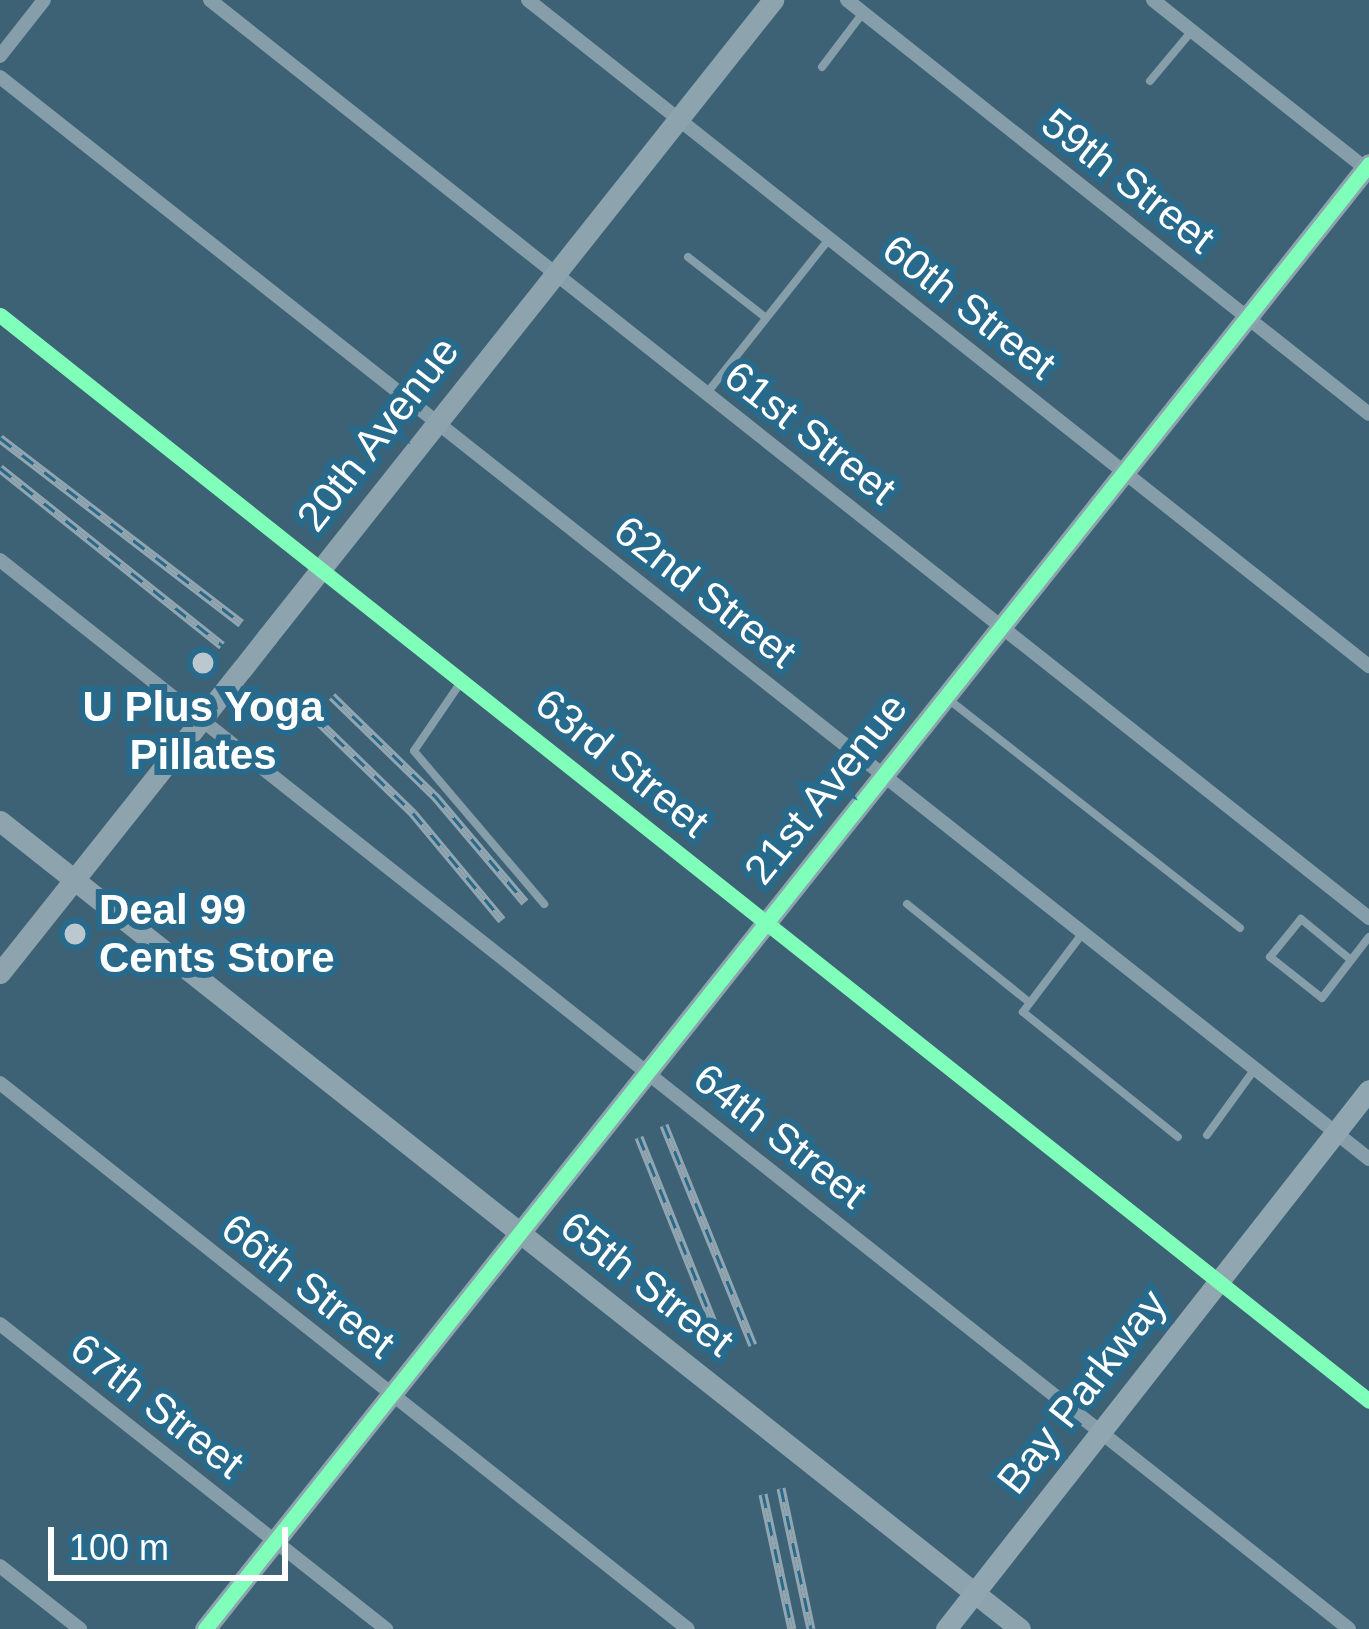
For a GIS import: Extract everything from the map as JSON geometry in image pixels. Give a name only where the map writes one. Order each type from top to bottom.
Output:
[{"type":"main road","name":"Bay Parkway","points":[[946,1629],[1369,1090]]},
{"type":"street","points":[[0,56],[44,0]]},
{"type":"street","name":"61st Street","points":[[210,0],[1369,918]]},
{"type":"street","name":"60th Street","points":[[528,0],[1369,666]]},
{"type":"street","name":"20th Avenue","points":[[0,974],[773,0]]},
{"type":"street","name":"59th Street","points":[[847,0],[1369,414]]},
{"type":"street","points":[[1153,0],[1368,168]]},
{"type":"street","name":"62nd Street","points":[[0,77],[1369,1159]]},
{"type":"street","name":"21st Avenue","points":[[206,1629],[1368,168]]},
{"type":"street","name":"63rd Street","points":[[0,315],[1369,1401]]},
{"type":"street","name":"64th Street","points":[[0,560],[1349,1629]]},
{"type":"street","name":"65th Street","points":[[0,821],[1020,1629]]},
{"type":"street","name":"66th Street","points":[[0,1083],[688,1629]]},
{"type":"street","name":"67th Street","points":[[0,1324],[386,1629]]},
{"type":"street","points":[[0,1566],[80,1629]]},
{"type":"lane","points":[[822,67],[863,13]]},
{"type":"lane","points":[[1150,82],[1192,31]]},
{"type":"lane","points":[[707,394],[829,239]]},
{"type":"lane","points":[[688,257],[766,319]]},
{"type":"lane","points":[[462,681],[416,742],[416,755],[544,904]]},
{"type":"lane","points":[[946,698],[1240,928]]},
{"type":"lane","points":[[908,904],[1029,1002]]},
{"type":"lane","points":[[1351,960],[1301,919],[1270,957],[1322,998],[1369,937]]},
{"type":"lane","points":[[1082,934],[1023,1012],[1178,1137]]},
{"type":"lane","points":[[1207,1135],[1255,1069]]},
{"type":"railway","points":[[0,438],[241,623]]},
{"type":"railway","points":[[0,468],[222,645]]},
{"type":"railway","points":[[332,696],[435,796],[525,902]]},
{"type":"railway","points":[[314,717],[413,813],[502,920]]},
{"type":"railway","points":[[664,1125],[753,1345]]},
{"type":"railway","points":[[639,1137],[722,1345]]},
{"type":"railway","points":[[781,1488],[811,1629]]},
{"type":"railway","points":[[763,1494],[792,1629]]},
{"type":"cycle path","points":[[205,1629],[1369,164]]},
{"type":"cycle path","points":[[0,315],[1369,1401]]},
{"type":"place","name":"U Plus Yoga Pillates","points":[[203,663]]},
{"type":"place","name":"Deal 99 Cents Store","points":[[75,934]]}]
